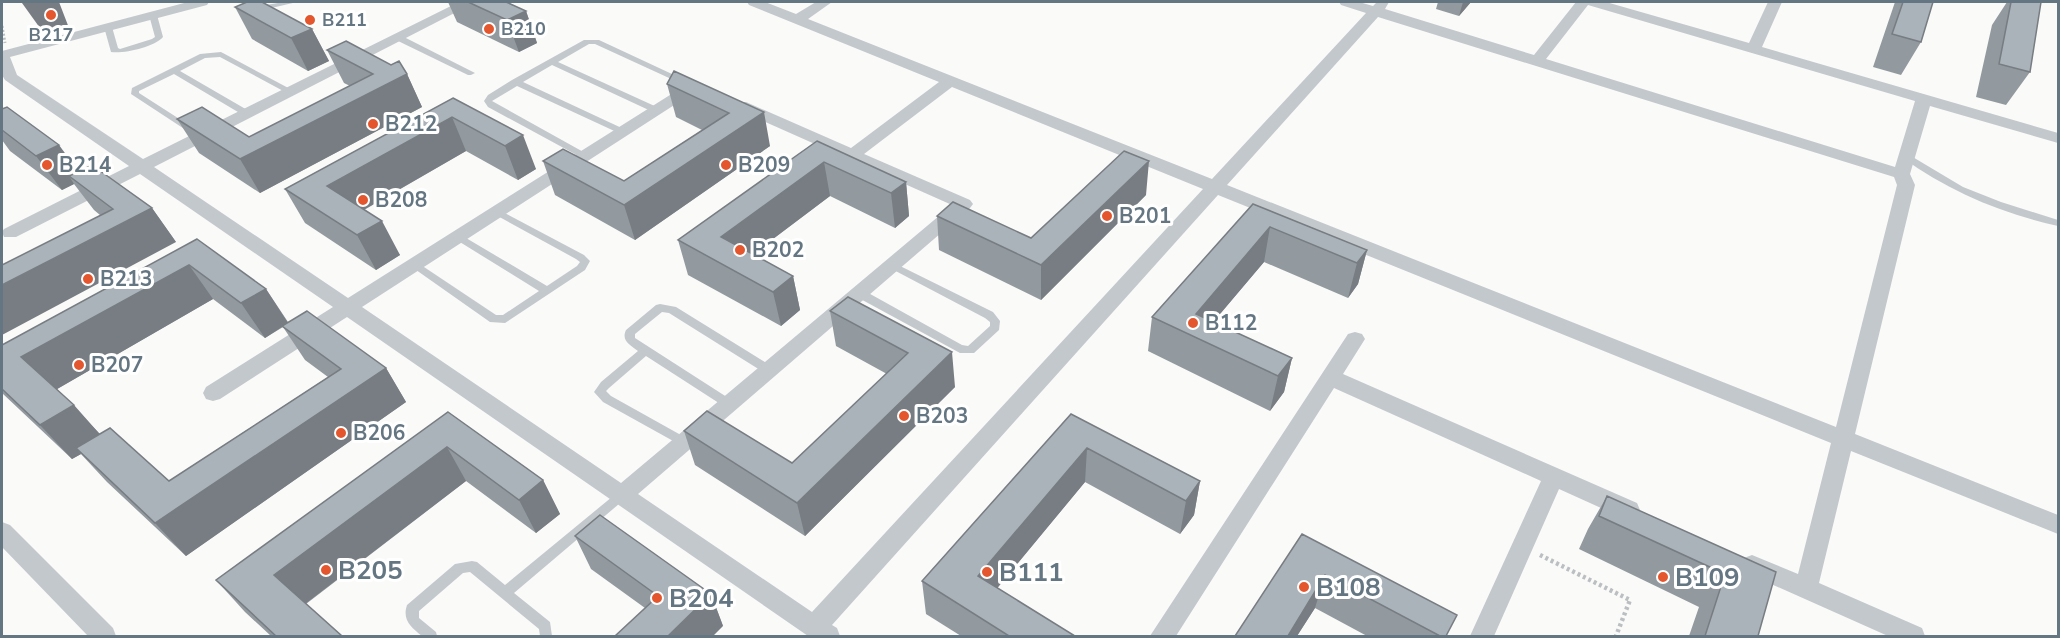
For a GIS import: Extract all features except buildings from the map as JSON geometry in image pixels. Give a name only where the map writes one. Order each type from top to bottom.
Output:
[{"type":"street","points":[[202,2],[2,55],[10,77],[821,632],[1215,186],[1380,6]]},
{"type":"street","points":[[10,232],[469,2]]},
{"type":"street","points":[[754,2],[2058,525]]},
{"type":"street","points":[[798,19],[825,2]]},
{"type":"street","points":[[1346,2],[1380,6],[1536,62],[1903,165]]},
{"type":"street","points":[[1536,62],[1568,25],[1583,2]]},
{"type":"street","points":[[1592,2],[2058,138]]},
{"type":"street","points":[[1754,49],[1775,2]]},
{"type":"street","points":[[853,154],[951,80]]},
{"type":"street","points":[[213,393],[694,86],[964,204],[622,495]]},
{"type":"street","points":[[1806,589],[1906,185],[1903,165],[1924,99]]},
{"type":"street","points":[[1162,636],[1355,339]]},
{"type":"street","points":[[1330,376],[1649,518]]},
{"type":"street","points":[[1482,636],[1554,476]]},
{"type":"street","points":[[2,532],[104,636]]},
{"type":"street","points":[[1733,556],[1913,636]]},
{"type":"lane","points":[[261,2],[263,8],[270,8],[293,2]]},
{"type":"lane","points":[[108,27],[114,50],[120,51],[155,41],[159,37],[153,15]]},
{"type":"lane","points":[[397,38],[471,73]]},
{"type":"lane","points":[[584,156],[491,105],[488,101],[491,96],[587,42],[596,42],[694,86]]},
{"type":"lane","points":[[200,136],[135,94],[138,86],[203,56],[221,54],[290,91]]},
{"type":"lane","points":[[551,62],[656,110]]},
{"type":"lane","points":[[173,70],[246,113]]},
{"type":"lane","points":[[516,82],[623,132]]},
{"type":"lane","points":[[1903,165],[1985,201],[2058,223]]},
{"type":"lane","points":[[414,265],[494,319],[505,319],[581,268],[585,261],[496,212]]},
{"type":"lane","points":[[458,237],[547,291]]},
{"type":"lane","points":[[859,293],[960,349],[970,350],[995,327],[995,321],[989,315],[892,265]]},
{"type":"lane","points":[[729,404],[630,340],[630,333],[660,308],[672,310],[769,370]]},
{"type":"lane","points":[[646,351],[605,385],[600,392],[607,399],[684,442]]},
{"type":"lane","points":[[505,593],[622,495]]},
{"type":"lane","points":[[431,636],[413,621],[412,609],[460,568],[472,566],[545,626],[546,636]]},
{"type":"path","points":[[1522,546],[1630,600],[1616,636]]},
{"type":"place","name":"B217","points":[[51,15]]},
{"type":"place","name":"B211","points":[[310,20]]},
{"type":"place","name":"B210","points":[[489,29]]},
{"type":"place","name":"B212","points":[[373,124]]},
{"type":"place","name":"B214","points":[[47,165]]},
{"type":"place","name":"B209","points":[[726,165]]},
{"type":"place","name":"B208","points":[[363,200]]},
{"type":"place","name":"B201","points":[[1107,216]]},
{"type":"place","name":"B202","points":[[740,250]]},
{"type":"place","name":"B213","points":[[88,279]]},
{"type":"place","name":"B112","points":[[1193,323]]},
{"type":"place","name":"B207","points":[[79,365]]},
{"type":"place","name":"B203","points":[[904,416]]},
{"type":"place","name":"B206","points":[[341,433]]},
{"type":"place","name":"B205","points":[[326,570]]},
{"type":"place","name":"B111","points":[[987,572]]},
{"type":"place","name":"B109","points":[[1663,577]]},
{"type":"place","name":"B108","points":[[1304,587]]},
{"type":"place","name":"B204","points":[[657,598]]}]
